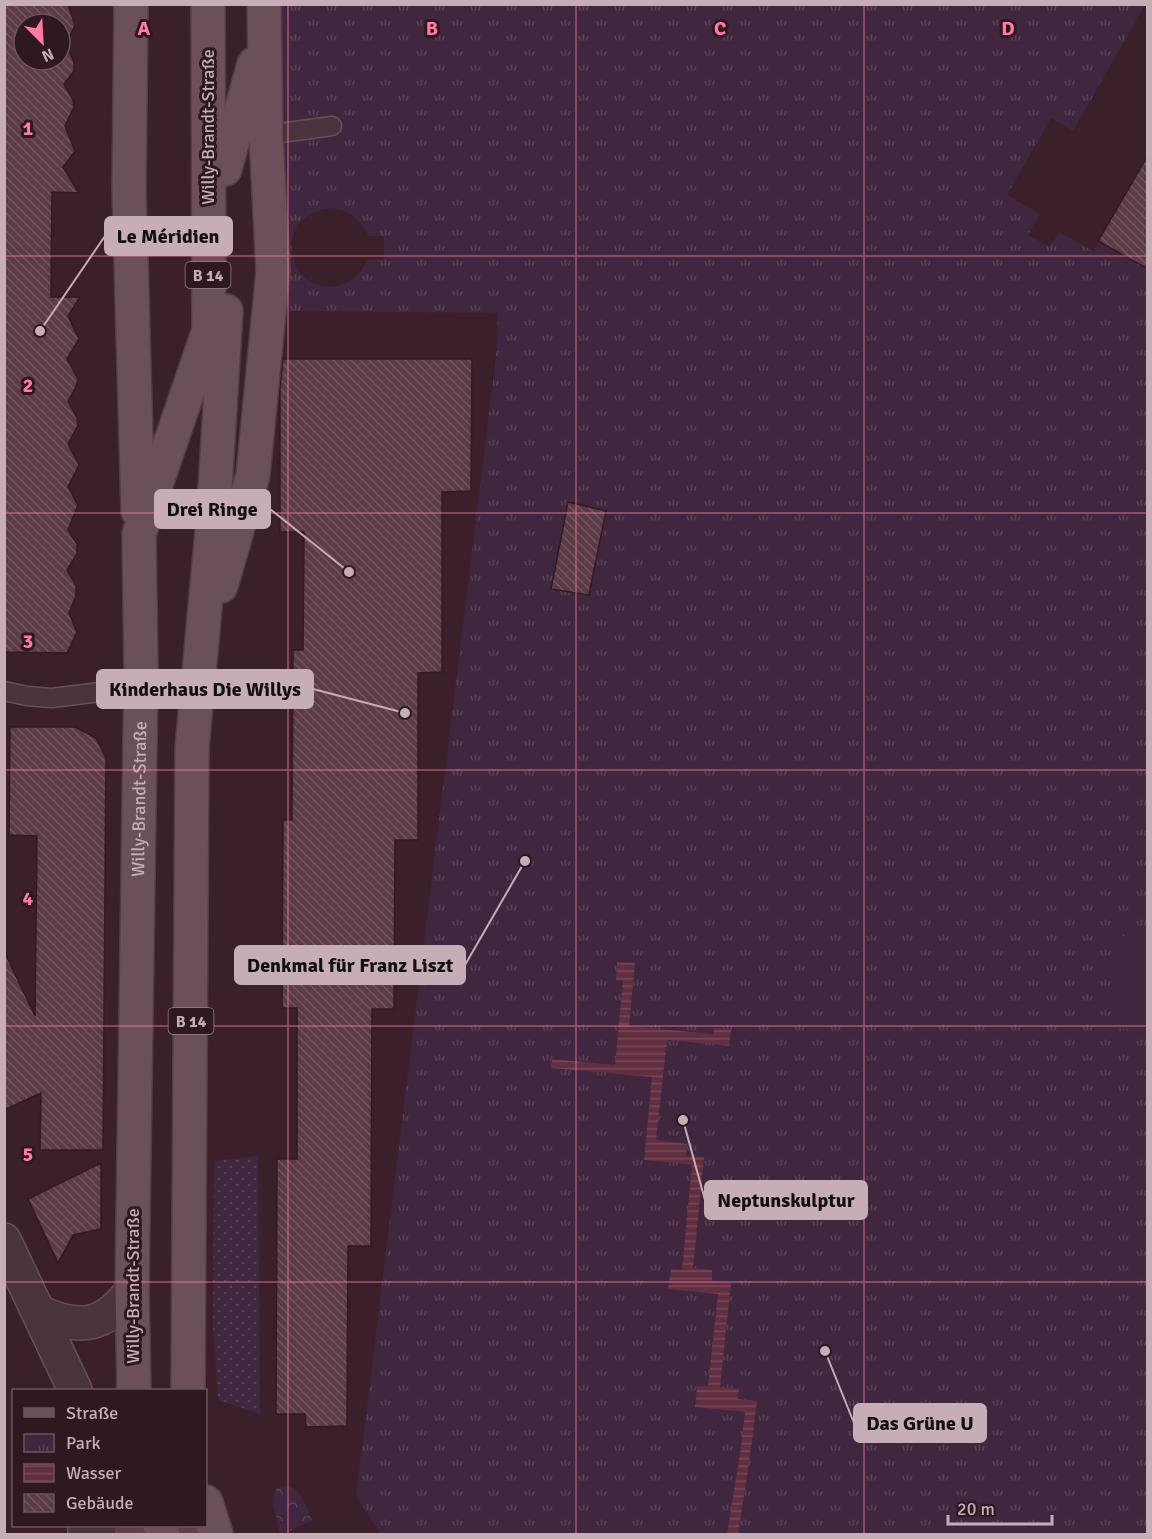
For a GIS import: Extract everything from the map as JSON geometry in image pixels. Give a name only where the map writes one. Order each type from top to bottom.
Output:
[{"type":"main road","points":[[131,4],[129,189],[139,534]]},
{"type":"main road","name":"Willy-Brandt-Straße","points":[[134,1389],[132,1290],[141,671],[139,534],[208,330],[208,4]]},
{"type":"main road","name":"Willy-Brandt-Straße","points":[[188,1389],[192,748],[213,521],[226,328],[224,95],[227,4]]},
{"type":"main road","points":[[225,169],[263,18]]},
{"type":"main road","points":[[199,663],[253,475],[273,270],[263,18]]},
{"type":"main road","points":[[207,1505],[216,1534]]},
{"type":"street","points":[[4,1240],[75,1389]]},
{"type":"street","points":[[39,1312],[63,1322],[88,1322],[107,1315],[117,1308],[132,1290]]},
{"type":"lane","points":[[266,135],[332,126]]},
{"type":"lane","points":[[4,691],[52,698],[100,692],[141,671]]},
{"type":"green space","points":[[276,5],[1145,5],[1073,131],[1051,118],[1007,195],[1040,214],[1028,235],[1050,247],[1059,232],[1093,251],[1140,169],[1147,173],[1147,1534],[381,1534],[356,1496],[496,356],[498,313],[277,311]],"holes":[[[331,208],[353,216],[368,236],[384,236],[384,259],[367,260],[355,277],[342,285],[320,286],[306,279],[297,267],[292,253],[292,238],[299,224],[311,214]]]},
{"type":"green space","points":[[1118,936],[1147,936],[1147,1029],[1117,1029]]},
{"type":"green space","points":[[258,1156],[260,1414],[218,1400],[213,1325],[214,1161]]},
{"type":"green space","points":[[286,1485],[300,1494],[312,1520],[286,1534],[280,1534],[272,1499],[276,1489]]},
{"type":"water","points":[[617,962],[635,963],[629,1026],[713,1034],[714,1028],[731,1029],[729,1046],[667,1040],[656,1140],[687,1144],[686,1156],[704,1157],[693,1268],[712,1270],[712,1281],[731,1283],[720,1387],[739,1389],[738,1399],[757,1401],[738,1534],[727,1534],[745,1412],[695,1407],[697,1386],[708,1386],[718,1294],[668,1289],[671,1269],[682,1270],[692,1165],[644,1160],[652,1077],[551,1068],[552,1059],[615,1065],[623,981],[616,980]]},
{"type":"building","points":[[4,4],[68,4],[71,12],[12,12],[12,72],[72,72],[72,58],[74,62],[74,71],[64,84],[73,100],[74,107],[65,126],[75,151],[63,167],[79,193],[52,192],[51,297],[80,297],[68,316],[79,339],[67,359],[78,379],[68,401],[78,425],[68,444],[79,465],[68,487],[78,505],[68,530],[77,544],[77,554],[67,570],[76,585],[76,596],[69,613],[77,632],[67,653],[4,652]]},
{"type":"building","points":[[72,16],[75,25],[72,32]]},
{"type":"building","points":[[1148,155],[1148,269],[1098,241]]},
{"type":"building","points":[[283,359],[472,359],[471,491],[442,492],[442,672],[418,673],[418,840],[395,840],[394,1009],[372,1009],[371,1246],[348,1246],[347,1426],[306,1427],[305,1414],[276,1414],[277,1159],[297,1159],[297,1008],[282,1008],[283,820],[292,820],[293,650],[303,650],[304,532],[280,532],[280,389]]},
{"type":"building","points":[[568,502],[606,511],[589,595],[551,589]]},
{"type":"building","points":[[10,727],[75,727],[96,738],[106,758],[103,1150],[40,1150],[41,1093],[4,1110],[4,951],[35,1016],[37,836],[9,835]]},
{"type":"building","points":[[101,1163],[101,1229],[73,1235],[58,1263],[28,1199]]},
{"type":"place","name":"Le Méridien","points":[[40,331]]},
{"type":"place","name":"Drei Ringe","points":[[349,572]]},
{"type":"place","name":"Kinderhaus Die Willys","points":[[405,713]]},
{"type":"place","name":"Denkmal für Franz Liszt","points":[[525,861]]},
{"type":"place","name":"Neptunskulptur","points":[[683,1120]]},
{"type":"place","name":"Das Grüne U","points":[[825,1351]]}]
